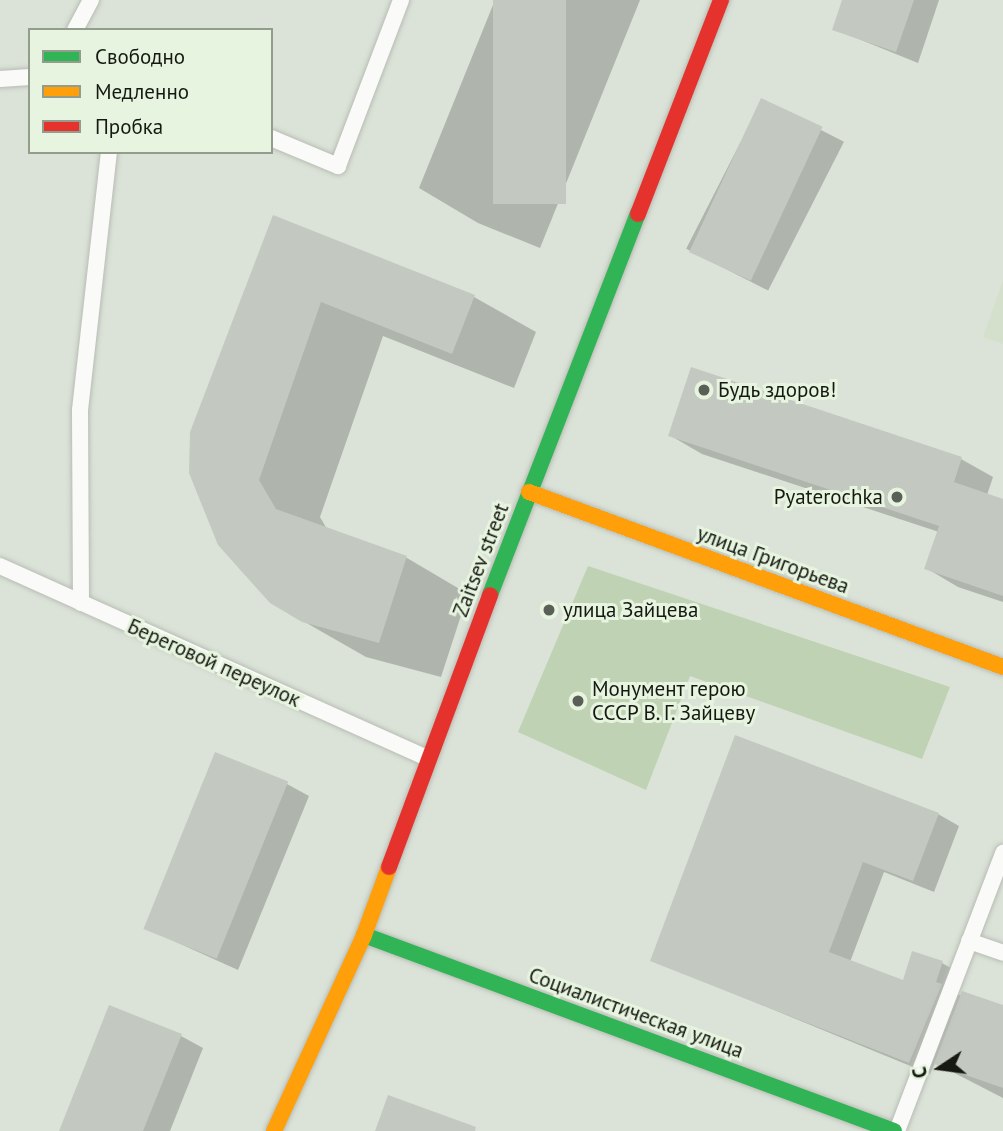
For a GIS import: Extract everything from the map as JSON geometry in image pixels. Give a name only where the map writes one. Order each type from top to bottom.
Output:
[{"type":"main road","name":"Zaitsev street","points":[[274,1131],[364,935],[529,492],[721,0]]},
{"type":"main road","name":"улица Григорьева","points":[[529,492],[1003,667]]},
{"type":"main road","name":"Социалистическая улица","points":[[364,935],[895,1131]]},
{"type":"lane","points":[[76,28],[90,0]]},
{"type":"lane","points":[[273,139],[338,166],[401,0]]},
{"type":"lane","points":[[0,79],[28,77]]},
{"type":"lane","points":[[81,603],[80,410],[109,154]]},
{"type":"lane","name":"Береговой переулок","points":[[0,566],[429,759]]},
{"type":"lane","points":[[895,1131],[1003,853]]},
{"type":"lane","points":[[969,941],[1003,953]]},
{"type":"shaded area","points":[[1003,281],[1003,344],[983,337]]},
{"type":"shaded area","points":[[588,566],[950,687],[922,759],[690,676],[646,790],[518,732]]},
{"type":"building","points":[[493,0],[566,0],[566,204],[493,204]]},
{"type":"building","points":[[842,0],[914,0],[896,52],[832,30]]},
{"type":"building","points":[[761,98],[823,127],[751,281],[689,252]]},
{"type":"building","points":[[273,215],[475,295],[452,354],[321,302],[259,480],[276,509],[407,556],[379,643],[302,622],[270,603],[218,545],[189,473],[190,432]]},
{"type":"building","points":[[691,367],[962,457],[954,482],[1003,499],[1003,596],[924,569],[939,526],[668,436]]},
{"type":"building","points":[[735,735],[939,813],[913,881],[863,862],[829,952],[903,980],[912,951],[943,961],[936,982],[942,984],[909,1063],[650,961]]},
{"type":"building","points":[[215,752],[288,782],[217,959],[143,929]]},
{"type":"building","points":[[962,991],[1003,1005],[1003,1088],[934,1064]]},
{"type":"building","points":[[109,1005],[182,1034],[143,1131],[59,1131]]},
{"type":"building","points":[[388,1095],[476,1127],[475,1131],[375,1131]]},
{"type":"traffic: fast","points":[[490,595],[638,214]]},
{"type":"traffic: fast","points":[[364,935],[894,1131]]},
{"type":"traffic: slow","points":[[529,492],[1003,667]]},
{"type":"traffic: slow","points":[[274,1131],[364,935],[389,867]]},
{"type":"traffic: jam","points":[[638,214],[721,0]]},
{"type":"traffic: jam","points":[[389,867],[490,595]]},
{"type":"place","name":"Будь здоров!","points":[[704,390]]},
{"type":"place","name":"Pyaterochka","points":[[897,497]]},
{"type":"place","name":"улица Зайцева","points":[[549,610]]},
{"type":"place","name":"Монумент герою СССР В. Г. Зайцеву","points":[[578,701]]}]
